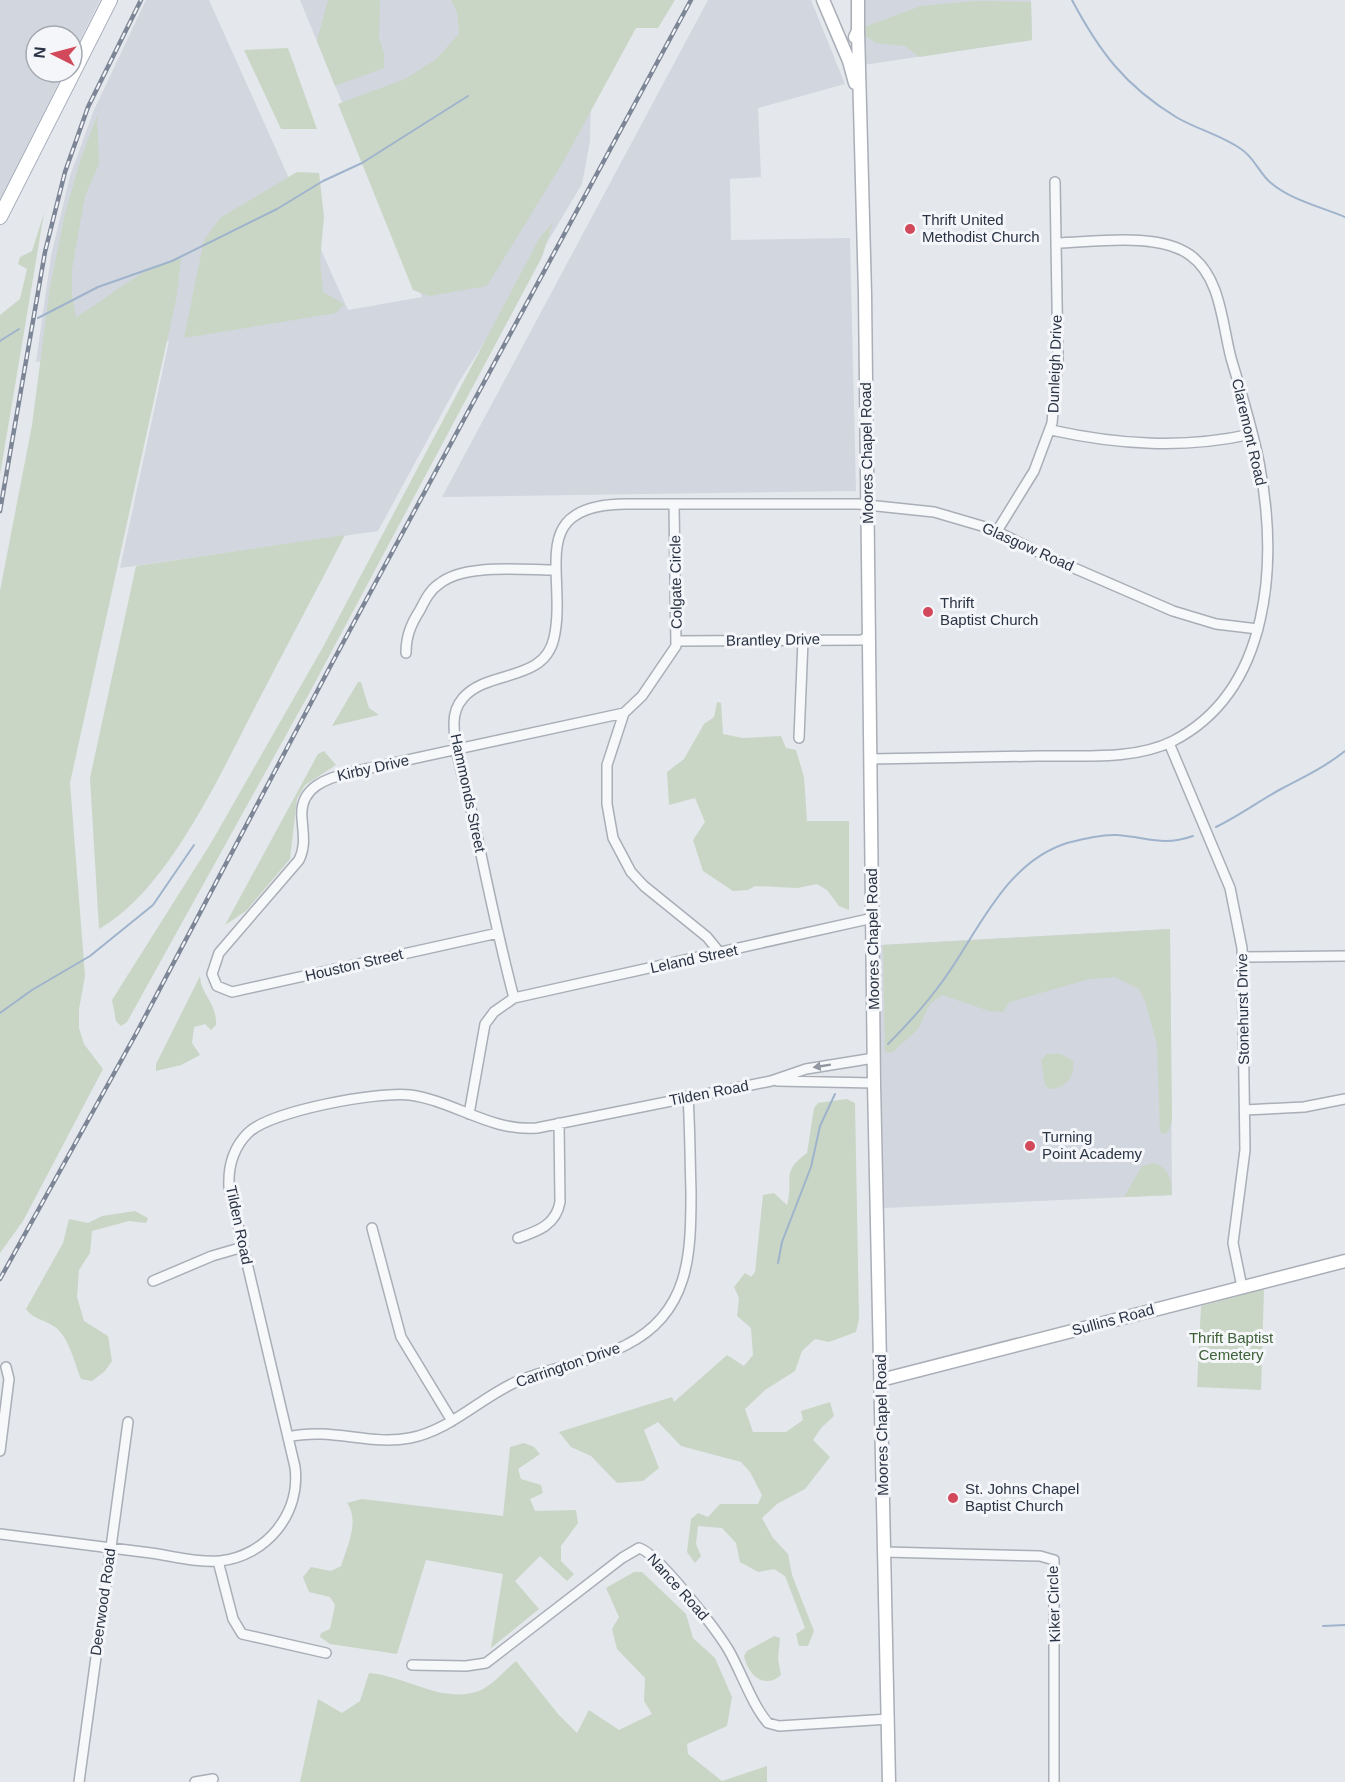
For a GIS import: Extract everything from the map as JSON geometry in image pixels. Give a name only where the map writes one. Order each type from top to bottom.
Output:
[{"type":"main road","points":[[0,217],[110,0]]},
{"type":"main road","points":[[824,0],[842,44],[858,96]]},
{"type":"main road","points":[[858,0],[860,59],[858,96]]},
{"type":"main road","points":[[842,44],[854,37],[858,31]]},
{"type":"main road","name":"Moores Chapel Road","points":[[858,96],[864,263],[874,1083],[889,1782]]},
{"type":"main road","name":"Sullins Road","points":[[881,1380],[1345,1261]]},
{"type":"street","name":"Dunleigh Drive","points":[[997,531],[1034,471],[1050,430],[1058,360],[1054,182]]},
{"type":"street","name":"Claremont Road","points":[[870,759],[1116,754],[1169,743],[1198,726],[1230,694],[1246,667],[1258,629],[1264,587],[1266,532],[1262,479],[1212,281],[1195,259],[1175,246],[1159,242],[1056,243]]},
{"type":"street","points":[[1050,430],[1098,440],[1156,445],[1218,441],[1252,434]]},
{"type":"street","name":"Glasgow Road","points":[[575,514],[601,504],[868,505],[934,512],[997,531],[1044,555],[1173,611],[1216,624],[1258,629]]},
{"type":"street","name":"Colgate Circle","points":[[675,504],[677,641],[670,657],[642,696],[624,713],[610,751],[606,782],[609,821],[616,847],[632,872],[644,886],[707,937],[720,953]]},
{"type":"street","name":"Hammonds Street","points":[[514,998],[454,723],[462,699],[479,688],[537,665],[550,650],[555,631],[556,570],[560,533],[575,514]]},
{"type":"street","points":[[406,653],[408,633],[415,617],[433,589],[448,577],[465,571],[556,570]]},
{"type":"street","name":"Brantley Drive","points":[[677,641],[862,640],[869,636]]},
{"type":"street","points":[[799,738],[803,640]]},
{"type":"street","name":"Kirby Drive","points":[[214,981],[213,965],[219,953],[299,860],[304,845],[302,806],[312,788],[334,777],[624,713]]},
{"type":"street","name":"Stonehurst Drive","points":[[1169,743],[1230,888],[1243,957],[1244,1167],[1233,1243],[1242,1287]]},
{"type":"street","name":"Leland Street","points":[[514,998],[873,918]]},
{"type":"street","name":"Houston Street","points":[[214,981],[227,992],[242,991],[498,933]]},
{"type":"street","points":[[1243,957],[1345,956]]},
{"type":"street","points":[[469,1113],[485,1024],[494,1012],[514,998]]},
{"type":"street","name":"Tilden Road","points":[[0,1534],[218,1561],[245,1554],[263,1544],[287,1514],[296,1476],[231,1195],[229,1173],[240,1142],[261,1123],[302,1111],[391,1094],[430,1099],[515,1128],[559,1123],[771,1081],[806,1069],[874,1058]]},
{"type":"street","name":"Tilden Road","points":[[771,1081],[874,1083]]},
{"type":"street","name":"Carrington Drive","points":[[288,1437],[321,1432],[398,1439],[423,1435],[452,1421],[520,1381],[627,1345],[651,1328],[668,1309],[686,1274],[691,1243],[688,1096]]},
{"type":"street","points":[[1245,1110],[1304,1107],[1345,1099]]},
{"type":"street","points":[[518,1238],[549,1224],[557,1213],[560,1202],[559,1123]]},
{"type":"street","points":[[372,1228],[401,1336],[452,1421]]},
{"type":"street","points":[[153,1281],[212,1256],[243,1247]]},
{"type":"street","points":[[0,1451],[9,1379],[6,1367]]},
{"type":"street","name":"Deerwood Road","points":[[79,1782],[128,1422]]},
{"type":"street","name":"Nance Road","points":[[412,1665],[466,1666],[486,1663],[622,1558],[635,1549],[644,1549],[666,1570],[711,1624],[728,1649],[768,1723],[779,1726],[888,1719]]},
{"type":"street","name":"Kiker Circle","points":[[885,1552],[1040,1556],[1054,1560],[1054,1782]]},
{"type":"street","points":[[218,1561],[233,1619],[242,1634],[326,1653]]},
{"type":"street","points":[[195,1782],[213,1779]]},
{"type":"shaded area","points":[[0,0],[100,0],[84,32],[84,24],[24,24],[24,84],[58,84],[0,199]]},
{"type":"shaded area","points":[[146,0],[209,0],[348,310],[422,297],[300,0],[552,0],[591,91],[590,141],[582,184],[523,283],[460,380],[378,531],[120,568],[169,341],[36,362],[51,256],[70,176],[94,110]]},
{"type":"shaded area","points":[[708,0],[811,0],[845,84],[758,108],[761,177],[730,179],[731,240],[850,238],[856,491],[442,497]]},
{"type":"shaded area","points":[[864,0],[1031,0],[1032,40],[863,65]]},
{"type":"shaded area","points":[[1170,929],[1172,1195],[884,1208],[879,945]]},
{"type":"green space","points":[[328,0],[380,0],[379,38],[384,53],[384,68],[335,86],[317,41]]},
{"type":"green space","points":[[451,0],[675,0],[658,28],[636,28],[562,164],[487,286],[429,296],[413,290],[338,104],[405,79],[435,60],[459,34],[457,12]]},
{"type":"green space","points":[[976,1],[1031,2],[1032,40],[919,57],[905,46],[876,43],[864,35],[864,27],[921,6]]},
{"type":"green space","points":[[288,48],[317,129],[281,129],[244,50]]},
{"type":"green space","points":[[97,116],[99,164],[85,196],[72,269],[72,296],[76,317],[139,275],[166,262],[181,259],[177,295],[70,783],[85,976],[79,1009],[79,1028],[84,1044],[103,1069],[23,1221],[0,1253],[0,591],[32,425],[50,287],[65,214],[81,158]]},
{"type":"green space","points":[[297,172],[319,173],[324,217],[320,260],[323,292],[344,304],[336,313],[184,338],[204,240],[220,218]]},
{"type":"green space","points":[[44,213],[0,475],[0,315],[20,299],[27,269],[18,264],[20,257],[32,251]]},
{"type":"green space","points":[[553,222],[542,257],[311,690],[127,1022],[121,1026],[116,1021],[112,1000],[211,843],[323,647],[539,239]]},
{"type":"green space","points":[[345,535],[225,767],[189,830],[169,861],[147,888],[124,911],[99,929],[90,778],[136,566]]},
{"type":"green space","points":[[358,682],[361,682],[369,708],[379,715],[332,726]]},
{"type":"green space","points":[[717,702],[721,703],[723,734],[743,738],[781,736],[786,748],[796,750],[804,777],[807,821],[849,821],[849,910],[839,906],[827,890],[817,884],[798,888],[755,886],[748,890],[733,891],[703,871],[693,840],[705,822],[695,798],[669,805],[667,772],[684,759],[704,724],[714,717]]},
{"type":"green space","points":[[324,751],[336,765],[305,785],[297,799],[290,859],[246,911],[225,925],[318,754]]},
{"type":"green space","points":[[1170,929],[1172,1121],[1168,1132],[1164,1134],[1160,1131],[1157,1044],[1145,1001],[1139,989],[1115,977],[1089,979],[1010,1002],[1003,1012],[989,1011],[942,995],[930,1004],[918,1029],[893,1052],[885,1052],[883,945]]},
{"type":"green space","points":[[200,976],[203,989],[214,1010],[216,1025],[211,1030],[205,1024],[194,1027],[192,1043],[200,1055],[181,1065],[156,1071],[156,1064]]},
{"type":"green space","points":[[1047,1054],[1061,1054],[1073,1061],[1071,1077],[1060,1087],[1049,1089],[1045,1085],[1041,1060]]},
{"type":"green space","points":[[847,1099],[855,1103],[859,1319],[856,1332],[829,1342],[815,1339],[802,1351],[795,1371],[765,1390],[745,1409],[753,1432],[786,1432],[803,1420],[801,1411],[830,1402],[834,1416],[821,1428],[813,1440],[830,1457],[805,1489],[777,1504],[762,1518],[773,1538],[788,1554],[792,1575],[814,1631],[808,1646],[799,1646],[796,1634],[805,1628],[785,1576],[774,1569],[758,1572],[740,1562],[736,1543],[722,1528],[698,1526],[696,1544],[701,1556],[695,1563],[687,1552],[691,1519],[698,1513],[708,1517],[720,1504],[758,1504],[762,1495],[750,1472],[741,1462],[681,1446],[658,1422],[644,1430],[659,1468],[643,1481],[617,1483],[591,1456],[571,1447],[559,1432],[672,1397],[674,1402],[727,1355],[744,1366],[753,1355],[751,1328],[737,1316],[739,1298],[734,1287],[745,1273],[751,1277],[755,1272],[763,1195],[774,1193],[787,1205],[789,1177],[793,1166],[807,1153],[814,1108],[818,1103]]},
{"type":"green space","points":[[1154,1163],[1169,1175],[1172,1195],[1124,1197],[1142,1166]]},
{"type":"green space","points":[[135,1211],[148,1218],[146,1223],[129,1221],[92,1231],[90,1253],[79,1270],[77,1297],[84,1321],[108,1336],[112,1361],[105,1371],[92,1381],[81,1379],[68,1344],[60,1332],[26,1309],[63,1243],[69,1219],[88,1223],[102,1216]]},
{"type":"green space","name":"Thrift Baptist Cemetery","points":[[1264,1289],[1261,1390],[1197,1387],[1201,1306]]},
{"type":"green space","points":[[524,1443],[534,1447],[540,1454],[518,1469],[521,1479],[541,1485],[543,1493],[530,1499],[535,1511],[576,1510],[578,1523],[561,1546],[561,1561],[574,1574],[567,1581],[540,1556],[515,1581],[539,1609],[491,1648],[503,1574],[426,1560],[397,1654],[330,1644],[320,1637],[321,1633],[330,1629],[335,1605],[330,1597],[309,1592],[303,1577],[311,1567],[331,1571],[341,1566],[352,1526],[351,1510],[347,1503],[362,1499],[503,1516],[510,1447]]},
{"type":"green space","points":[[634,1572],[642,1572],[686,1614],[693,1638],[715,1658],[732,1697],[727,1726],[687,1744],[688,1754],[722,1781],[767,1766],[767,1782],[300,1782],[318,1699],[342,1713],[360,1701],[369,1673],[438,1692],[465,1694],[484,1689],[516,1661],[558,1714],[577,1733],[589,1710],[619,1730],[652,1714],[644,1701],[645,1678],[617,1649],[612,1629],[619,1617],[606,1588]]},
{"type":"green space","points":[[774,1636],[780,1638],[778,1659],[781,1675],[769,1681],[763,1681],[749,1669],[744,1656],[747,1651]]},
{"type":"waterway","points":[[1072,0],[1103,51],[1142,93],[1176,117],[1241,149],[1267,179],[1279,189],[1297,199],[1345,217]]},
{"type":"waterway","points":[[38,318],[98,287],[172,261],[277,209],[323,181],[362,163],[468,96]]},
{"type":"waterway","points":[[0,341],[19,329]]},
{"type":"waterway","points":[[1216,827],[1322,767],[1345,751]]},
{"type":"waterway","points":[[888,1044],[936,990],[1009,883],[1026,866],[1045,853],[1067,843],[1105,835],[1163,841],[1193,836]]},
{"type":"waterway","points":[[0,1013],[32,990],[90,956],[153,905],[194,845]]},
{"type":"waterway","points":[[778,1263],[782,1242],[811,1167],[820,1126],[835,1094]]},
{"type":"waterway","points":[[1323,1626],[1345,1625]]},
{"type":"railway","points":[[0,511],[45,252],[65,172],[88,107],[141,0]]},
{"type":"railway","points":[[0,1279],[137,1032],[331,665],[691,0]]},
{"type":"place","name":"Thrift United Methodist Church","points":[[910,229]]},
{"type":"place","name":"Thrift Baptist Church","points":[[928,612]]},
{"type":"place","name":"Turning Point Academy","points":[[1030,1146]]},
{"type":"place","name":"St. Johns Chapel Baptist Church","points":[[953,1498]]}]
